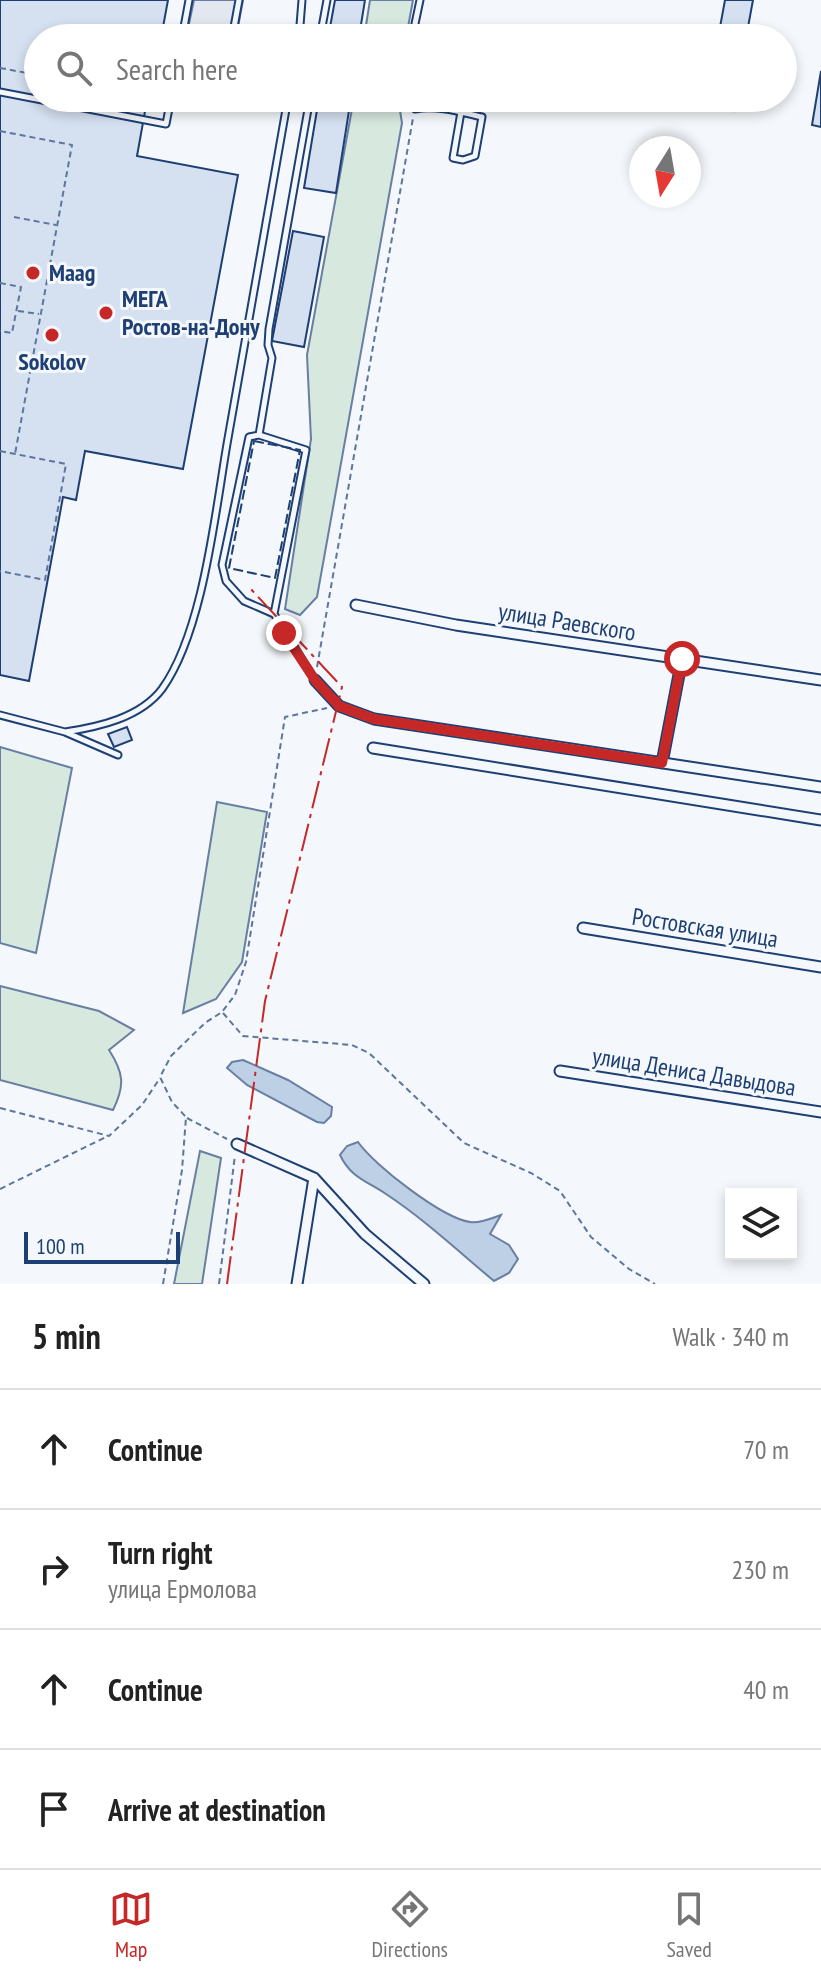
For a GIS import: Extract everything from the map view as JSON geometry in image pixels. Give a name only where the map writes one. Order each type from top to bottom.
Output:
[{"type":"street","name":"улица Раевского","points":[[356,605],[456,625],[821,680]]},
{"type":"street","points":[[662,763],[682,659]]},
{"type":"street","points":[[315,680],[339,706],[374,719],[821,787]]},
{"type":"street","points":[[373,748],[821,820]]},
{"type":"street","name":"Ростовская улица","points":[[583,928],[821,967]]},
{"type":"street","name":"улица Дениса Давыдова","points":[[560,1071],[821,1112]]},
{"type":"street","points":[[237,1144],[314,1178],[365,1234],[424,1284]]},
{"type":"street","points":[[297,1284],[314,1178]]},
{"type":"lane","points":[[185,24],[189,0]]},
{"type":"lane","points":[[235,24],[239,0]]},
{"type":"lane","points":[[299,24],[300,0]]},
{"type":"lane","points":[[323,24],[327,0]]},
{"type":"lane","points":[[415,24],[420,0]]},
{"type":"lane","points":[[0,92],[24,97]]},
{"type":"lane","points":[[104,112],[166,124],[168,112]]},
{"type":"lane","points":[[65,732],[101,726],[148,703],[161,690],[187,637],[207,557],[286,112]]},
{"type":"lane","points":[[259,435],[272,358],[268,345],[269,329],[308,112]]},
{"type":"lane","points":[[461,112],[482,117],[475,156],[463,160],[453,158],[461,112]]},
{"type":"lane","points":[[274,614],[306,450],[259,435],[249,437],[222,565],[226,581],[244,601],[274,614],[315,680]]},
{"type":"lane","points":[[0,715],[65,732],[118,755]]},
{"type":"path","points":[[0,68],[24,72]]},
{"type":"path","points":[[315,680],[414,112]]},
{"type":"path","points":[[0,131],[72,145],[15,454]]},
{"type":"path","points":[[14,217],[57,225]]},
{"type":"path","points":[[0,283],[21,287],[12,333],[0,331]]},
{"type":"path","points":[[16,311],[40,315]]},
{"type":"path","points":[[0,451],[66,464],[45,580],[0,571]]},
{"type":"path","points":[[0,1189],[109,1136],[142,1105],[171,1056],[205,1023],[222,1012],[235,995],[246,962],[285,717],[339,706]]},
{"type":"path","points":[[222,1012],[243,1036],[352,1045],[369,1053],[464,1143],[531,1173],[560,1191],[591,1237],[629,1269],[655,1284]]},
{"type":"path","points":[[160,1077],[172,1102],[186,1117],[237,1144],[219,1284]]},
{"type":"path","points":[[0,1108],[109,1136]]},
{"type":"path","points":[[163,1284],[182,1170],[186,1117]]},
{"type":"shaded area","points":[[194,0],[243,0],[239,24],[189,24]]},
{"type":"shaded area","points":[[370,0],[413,0],[409,24],[366,24]]},
{"type":"shaded area","points":[[351,112],[400,112],[402,123],[317,597],[300,615],[285,609],[311,439],[307,355]]},
{"type":"shaded area","points":[[0,747],[72,768],[36,953],[0,943]]},
{"type":"shaded area","points":[[217,802],[267,812],[242,962],[216,999],[183,1013]]},
{"type":"shaded area","points":[[0,986],[99,1011],[134,1030],[109,1050],[118,1066],[121,1080],[120,1094],[113,1110],[0,1080]]},
{"type":"shaded area","points":[[200,1151],[221,1158],[202,1284],[174,1284]]},
{"type":"water","points":[[243,1060],[288,1080],[332,1107],[331,1116],[324,1123],[317,1122],[247,1085],[227,1068],[232,1062]]},
{"type":"water","points":[[358,1142],[393,1176],[443,1211],[474,1222],[501,1215],[490,1234],[509,1245],[518,1259],[509,1273],[494,1281],[414,1214],[354,1174],[340,1155],[347,1146]]},
{"type":"building","name":"МЕГА Ростов-на-Дону","points":[[0,0],[168,0],[164,24],[24,24],[24,112],[145,112],[137,156],[238,175],[183,469],[85,451],[76,500],[63,497],[29,681],[0,675]]},
{"type":"building","points":[[335,0],[365,0],[361,24],[331,24]]},
{"type":"building","points":[[725,0],[753,0],[749,24],[721,24]]},
{"type":"building","points":[[821,71],[821,127],[812,125]]},
{"type":"building","points":[[317,112],[349,112],[336,193],[304,188]]},
{"type":"building","points":[[293,231],[324,237],[304,347],[272,341]]},
{"type":"building","points":[[127,727],[132,740],[114,747],[108,734]]},
{"type":"fence","points":[[254,441],[300,450],[275,578],[229,568],[254,441]]},
{"type":"power","points":[[227,1284],[265,1001],[342,687],[248,586]]},
{"type":"place","name":"Maag","points":[[33,273]]},
{"type":"place","name":"МЕГА Ростов-на-Дону","points":[[106,313]]},
{"type":"place","name":"Sokolov","points":[[52,335]]},
{"type":"route","points":[[284,633],[315,680],[339,706],[374,719],[662,763],[682,659]]}]
